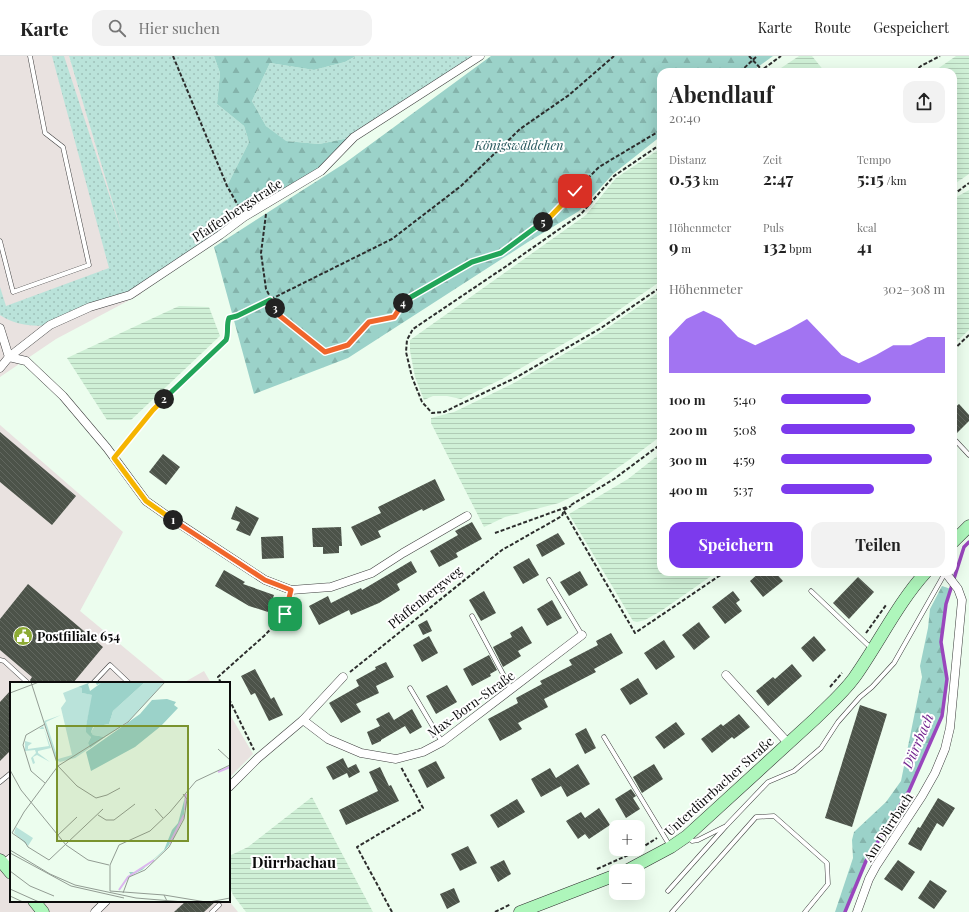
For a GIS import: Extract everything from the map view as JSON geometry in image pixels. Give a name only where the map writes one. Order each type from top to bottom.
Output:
[{"type":"street","name":"Pfaffenbergstraße","points":[[0,368],[9,357],[50,325],[90,307],[130,295],[220,235],[244,217],[320,171],[354,137],[480,56]]},
{"type":"street","points":[[0,328],[9,357],[26,360],[63,396],[114,458],[146,501],[265,580],[291,590],[331,587],[372,573],[403,553],[467,516]]},
{"type":"street","points":[[957,538],[969,526]]},
{"type":"street","name":"Unterdürrbacher Straße","points":[[639,864],[671,847],[687,836],[816,718],[853,678],[900,604],[923,576]]},
{"type":"street","name":"Am Dürrbach","points":[[857,912],[869,879],[876,866],[922,796],[935,773],[945,749],[950,728],[962,600],[958,589],[949,576]]},
{"type":"street","name":"Max-Born-Straße","points":[[302,720],[328,739],[361,753],[396,758],[423,752],[442,742],[582,635]]},
{"type":"street","name":"Unterdürrbacher Straße","points":[[726,674],[788,743]]},
{"type":"street","points":[[230,786],[258,758],[302,720],[343,676]]},
{"type":"street","points":[[518,907],[609,877]]},
{"type":"street","points":[[35,902],[43,912]]},
{"type":"street","points":[[95,912],[105,902]]},
{"type":"lane","points":[[0,241],[13,292],[89,266],[63,147],[45,133],[30,56]]},
{"type":"lane","points":[[957,442],[969,455]]},
{"type":"lane","points":[[668,891],[726,826],[768,782],[794,771],[821,748],[838,722],[860,697],[872,687],[894,663],[943,576]]},
{"type":"lane","points":[[550,580],[582,635]]},
{"type":"lane","points":[[811,591],[872,650]]},
{"type":"lane","points":[[472,616],[511,689]]},
{"type":"lane","points":[[0,660],[4,661],[27,682]]},
{"type":"lane","points":[[94,682],[110,665],[128,682]]},
{"type":"lane","points":[[410,688],[442,742]]},
{"type":"lane","points":[[604,736],[664,833],[671,847]]},
{"type":"lane","points":[[0,782],[10,774]]},
{"type":"lane","points":[[672,912],[756,817],[774,816],[827,863],[828,884],[805,912]]},
{"type":"lane","points":[[687,836],[692,841],[698,840],[726,826]]},
{"type":"lane","points":[[212,912],[219,905]]},
{"type":"path","points":[[173,56],[227,186],[244,217]]},
{"type":"path","points":[[114,458],[153,410],[226,340],[228,334],[227,322],[229,318],[237,316],[392,239],[461,186],[520,129],[569,95],[614,56]]},
{"type":"path","points":[[749,56],[759,68]]},
{"type":"path","points":[[744,68],[757,56]]},
{"type":"path","points":[[765,68],[781,56]]},
{"type":"path","points":[[919,68],[940,56]]},
{"type":"path","points":[[268,203],[261,253],[266,289],[270,300],[280,316],[325,352],[348,345],[369,322],[394,317],[404,301],[472,262],[501,253],[551,216],[598,167],[657,132]]},
{"type":"path","points":[[657,147],[614,176],[581,214],[413,329],[407,340],[406,352],[412,377],[422,402],[432,413],[444,412],[510,380],[601,328],[657,290]]},
{"type":"path","points":[[957,192],[969,183]]},
{"type":"path","points":[[957,346],[969,335]]},
{"type":"path","points":[[495,533],[571,506],[614,479],[657,447]]},
{"type":"path","name":"Pfaffenbergweg","points":[[343,676],[353,670],[502,550],[562,516],[564,510],[571,506]]},
{"type":"path","points":[[564,510],[635,633],[719,576]]},
{"type":"path","points":[[221,682],[218,676],[264,636],[285,614],[291,590]]},
{"type":"path","points":[[862,640],[887,603]]},
{"type":"path","points":[[827,690],[842,673]]},
{"type":"path","points":[[230,701],[258,758]]},
{"type":"path","points":[[392,912],[357,847],[423,808],[396,758]]},
{"type":"path","points":[[591,872],[635,852],[664,833],[690,815],[730,780]]},
{"type":"path","points":[[495,912],[518,907]]},
{"type":"shaded area","points":[[0,56],[69,56],[141,294],[56,339],[0,377]]},
{"type":"shaded area","points":[[52,56],[64,56],[123,237],[69,56],[214,56],[220,73],[217,104],[244,126],[249,142],[227,186],[244,217],[130,295],[50,325],[37,326],[18,323],[0,315],[0,287],[6,306],[109,268]]},
{"type":"shaded area","points":[[356,56],[480,56],[354,137],[319,144],[285,141],[266,126],[252,101],[270,63],[314,70],[345,62]]},
{"type":"shaded area","points":[[0,425],[123,532],[80,611],[166,682],[10,682],[10,902],[230,902],[238,912],[0,912]]},
{"type":"shaded area","points":[[204,671],[210,682],[185,682]]},
{"type":"shaded area","points":[[230,715],[253,754],[230,777]]},
{"type":"green space","points":[[214,56],[356,56],[345,62],[314,70],[270,63],[252,101],[266,126],[286,141],[319,144],[354,137],[321,171],[244,217],[227,186],[249,142],[244,126],[217,104],[220,73]]},
{"type":"green space","name":"Königswäldchen","points":[[491,56],[773,56],[756,68],[657,68],[657,139],[613,174],[579,211],[528,242],[348,358],[254,394],[214,247],[345,163]]},
{"type":"green space","points":[[799,56],[812,56],[822,68],[781,68]]},
{"type":"green space","points":[[956,56],[969,56],[969,174],[957,182],[957,68],[939,68]]},
{"type":"green space","points":[[657,151],[657,284],[600,323],[502,379],[461,399],[447,396],[433,396],[424,400],[415,377],[410,351],[410,340],[586,215],[616,178]]},
{"type":"green space","points":[[969,190],[969,330],[957,341],[957,197]]},
{"type":"green space","points":[[657,294],[657,439],[582,492],[559,503],[505,517],[484,527],[431,423],[431,418],[454,412],[514,383],[600,333]]},
{"type":"green space","points":[[179,306],[209,307],[220,336],[131,420],[107,420],[67,358]]},
{"type":"green space","points":[[657,456],[657,576],[711,576],[661,611],[645,620],[637,622],[633,621],[569,514],[628,479]]},
{"type":"green space","points":[[942,586],[951,589],[946,604],[941,642],[947,679],[942,716],[909,791],[866,861],[845,912],[835,912],[853,858],[852,840],[854,832],[886,802],[901,781],[922,677],[920,666],[928,628],[930,609]]},
{"type":"green space","points":[[312,797],[373,912],[246,912],[233,895],[230,888],[230,856],[248,847]]},
{"type":"building","points":[[959,404],[969,415],[969,421],[957,433],[957,406]]},
{"type":"building","points":[[0,432],[76,496],[52,525],[0,482]]},
{"type":"building","points":[[163,454],[180,467],[166,485],[149,472]]},
{"type":"building","points":[[435,479],[445,500],[423,511],[422,509],[378,531],[381,537],[361,546],[351,527],[381,513],[378,507]]},
{"type":"building","points":[[236,506],[259,518],[250,536],[236,530],[240,522],[231,519]]},
{"type":"building","points":[[472,522],[482,539],[456,553],[458,557],[439,567],[430,551],[458,535],[455,531]]},
{"type":"building","points":[[341,527],[342,546],[339,546],[339,553],[323,554],[323,547],[313,547],[312,528]]},
{"type":"building","points":[[558,533],[565,544],[542,557],[536,545]]},
{"type":"building","points":[[283,536],[284,558],[262,559],[261,537]]},
{"type":"building","points":[[529,558],[539,575],[523,584],[513,567]]},
{"type":"building","points":[[411,561],[417,572],[397,584],[400,590],[379,603],[351,615],[349,610],[319,625],[309,606],[328,596],[331,603],[361,588],[362,590]]},
{"type":"building","points":[[224,570],[245,582],[243,584],[274,595],[268,612],[249,606],[215,586]]},
{"type":"building","points":[[580,571],[588,585],[569,596],[560,582]]},
{"type":"building","points":[[756,576],[779,576],[783,581],[763,597],[750,581]]},
{"type":"building","points":[[858,577],[874,592],[849,619],[833,603]]},
{"type":"building","points":[[28,584],[103,647],[74,682],[31,682],[32,677],[0,650],[0,619]]},
{"type":"building","points":[[484,591],[496,613],[481,621],[469,600]]},
{"type":"building","points":[[733,591],[740,600],[736,603],[742,611],[725,624],[712,607]]},
{"type":"building","points":[[552,600],[562,618],[547,626],[537,609]]},
{"type":"building","points":[[427,620],[432,631],[423,635],[418,625]]},
{"type":"building","points":[[699,622],[710,637],[694,650],[682,635]]},
{"type":"building","points":[[522,626],[532,643],[518,651],[521,656],[503,667],[493,647],[512,637],[510,633]]},
{"type":"building","points":[[611,633],[623,653],[594,669],[596,672],[544,699],[548,707],[518,723],[522,729],[500,741],[488,719],[518,703],[516,698],[542,684],[540,681],[572,665],[569,660],[598,645],[596,641]]},
{"type":"building","points":[[429,636],[438,653],[422,662],[413,645]]},
{"type":"building","points":[[814,636],[826,650],[813,662],[801,648]]},
{"type":"building","points":[[664,640],[675,657],[656,670],[644,653]]},
{"type":"building","points":[[489,655],[497,670],[490,674],[491,676],[472,686],[463,669]]},
{"type":"building","points":[[386,662],[394,677],[376,686],[379,693],[356,704],[361,712],[341,723],[329,703],[359,686],[356,680],[376,669],[375,667]]},
{"type":"building","points":[[792,664],[802,676],[768,706],[756,691],[773,677],[775,679]]},
{"type":"building","points":[[255,669],[271,699],[274,697],[283,715],[269,721],[255,693],[251,695],[241,676]]},
{"type":"building","points":[[638,678],[648,694],[630,705],[620,689]]},
{"type":"building","points":[[447,685],[457,702],[436,714],[426,696]]},
{"type":"building","points":[[10,691],[10,751],[0,761],[0,702]]},
{"type":"building","points":[[860,705],[887,714],[852,827],[825,818]]},
{"type":"building","points":[[412,709],[422,727],[410,734],[405,726],[372,745],[367,732],[380,726],[376,719],[389,712],[394,720]]},
{"type":"building","points":[[739,714],[750,727],[734,739],[732,737],[712,753],[701,739],[721,724],[723,726]]},
{"type":"building","points":[[676,722],[685,734],[664,749],[655,737]]},
{"type":"building","points":[[586,728],[596,748],[585,754],[575,734]]},
{"type":"building","points":[[343,758],[348,768],[356,764],[360,772],[349,778],[347,773],[333,780],[326,767]]},
{"type":"building","points":[[436,761],[445,778],[427,788],[418,770]]},
{"type":"building","points":[[578,764],[590,784],[567,797],[561,786],[541,797],[531,779],[550,768],[556,778]]},
{"type":"building","points":[[654,764],[663,779],[642,793],[633,777]]},
{"type":"building","points":[[380,767],[389,786],[391,785],[399,801],[346,825],[339,810],[378,791],[369,772]]},
{"type":"building","points":[[631,789],[636,796],[633,798],[640,809],[626,818],[615,799]]},
{"type":"building","points":[[938,798],[955,808],[943,827],[937,823],[921,851],[908,844],[918,827],[920,828]]},
{"type":"building","points":[[517,799],[525,812],[498,828],[490,815]]},
{"type":"building","points":[[599,808],[609,826],[589,839],[585,834],[578,839],[566,821],[581,812],[585,818]]},
{"type":"building","points":[[468,846],[477,863],[460,871],[451,854]]},
{"type":"building","points":[[504,860],[511,874],[498,882],[490,867]]},
{"type":"building","points":[[898,860],[915,872],[902,891],[884,879]]},
{"type":"building","points":[[930,880],[947,891],[934,909],[918,898]]},
{"type":"building","points":[[454,888],[460,902],[447,909],[440,894]]},
{"type":"building","points":[[185,902],[215,902],[204,912],[174,912]]},
{"type":"waterway","name":"Dürrbach","points":[[957,569],[964,547],[969,542]]},
{"type":"waterway","name":"Dürrbach","points":[[845,912],[866,861],[909,791],[942,716],[947,679],[941,642],[946,604],[955,576]]},
{"type":"place","name":"Postfiliale 654","points":[[23,636]]},
{"type":"district","name":"Dürrbachau","points":[[294,863]]},
{"type":"route","points":[[285,614],[291,590],[265,580],[146,501],[114,458],[153,410],[226,340],[228,334],[227,322],[229,318],[237,316],[270,300],[280,316],[325,352],[348,345],[369,322],[394,317],[404,301],[472,262],[501,253],[551,216],[575,191]]}]
